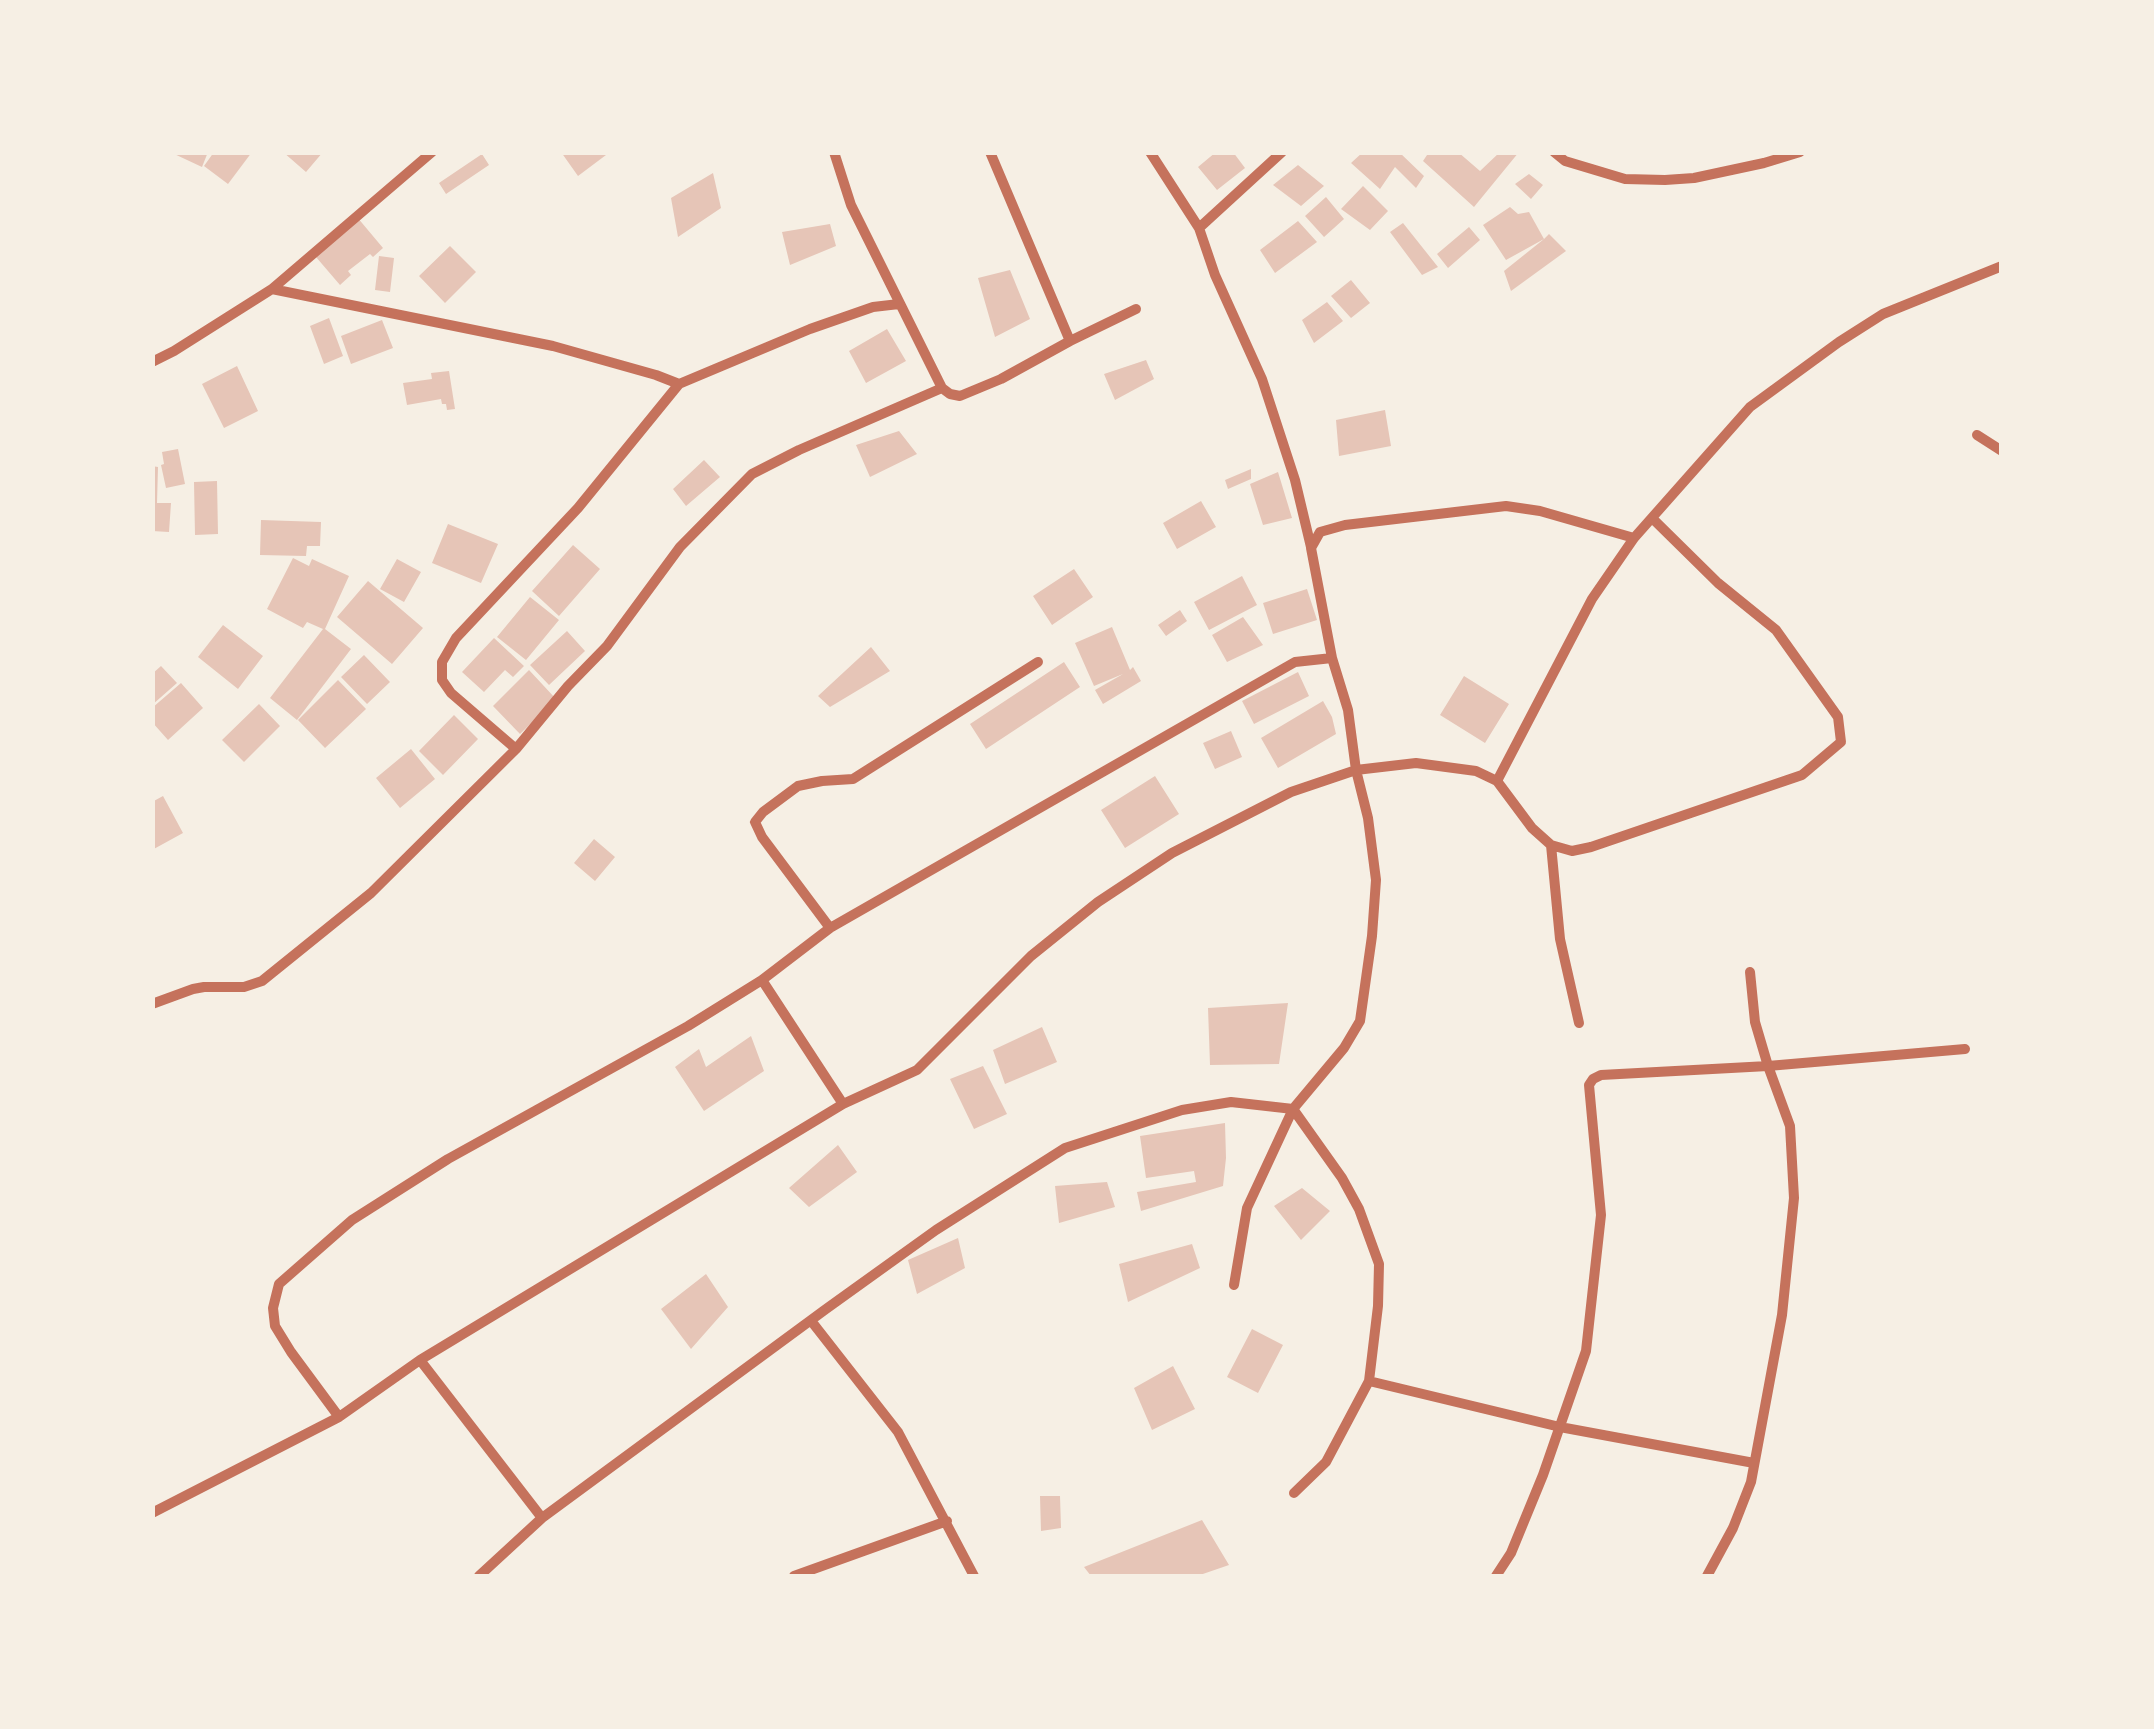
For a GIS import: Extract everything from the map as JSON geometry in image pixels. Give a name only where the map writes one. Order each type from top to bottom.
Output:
[{"type":"street","points":[[152,362],[272,289],[432,152]]},
{"type":"street","points":[[834,152],[851,205],[942,388],[950,394],[960,396],[1001,379],[1136,308]]},
{"type":"street","points":[[990,152],[1070,341]]},
{"type":"street","points":[[1150,152],[1199,228],[1262,378],[1294,480],[1332,658],[1348,710],[1376,880],[1360,1021],[1344,1048],[1293,1109],[1247,1208],[1234,1284]]},
{"type":"street","points":[[1199,228],[1282,152]]},
{"type":"street","points":[[1554,152],[1564,161],[1625,179],[1665,180],[1694,178],[1800,152]]},
{"type":"street","points":[[1497,780],[1592,599],[1634,538],[1750,407],[1882,314],[2002,266]]},
{"type":"street","points":[[272,289],[553,346],[679,384]]},
{"type":"street","points":[[516,749],[451,693],[442,680],[442,662],[456,638],[578,508],[679,384],[810,329],[872,307],[899,304]]},
{"type":"street","points":[[152,1004],[204,986],[244,987],[262,982],[371,893],[516,749],[607,646],[680,547],[752,474],[942,388]]},
{"type":"street","points":[[1977,435],[2002,451]]},
{"type":"street","points":[[1311,548],[1320,532],[1345,525],[1506,506],[1540,511],[1634,538]]},
{"type":"street","points":[[152,1513],[340,1416],[420,1360],[842,1104],[917,1070],[1031,956],[1098,902],[1172,853],[1291,792],[1356,770],[1416,763],[1476,771],[1497,780],[1532,828],[1551,845],[1572,851],[1802,775],[1841,742],[1838,717],[1776,630],[1718,583],[1652,518]]},
{"type":"street","points":[[340,1416],[274,1326],[272,1308],[279,1284],[352,1220],[448,1159],[688,1026],[762,980],[830,928],[1295,662],[1332,658]]},
{"type":"street","points":[[830,928],[762,837],[755,822],[762,812],[798,786],[853,780],[1038,662]]},
{"type":"street","points":[[1551,845],[1560,939],[1579,1023]]},
{"type":"street","points":[[1707,1576],[1733,1528],[1751,1482],[1782,1316],[1794,1198],[1790,1126],[1755,1022],[1750,972]]},
{"type":"street","points":[[762,980],[842,1104]]},
{"type":"street","points":[[1496,1576],[1511,1553],[1586,1351],[1601,1215],[1589,1086],[1593,1079],[1601,1075],[1965,1049]]},
{"type":"street","points":[[479,1576],[542,1518],[936,1230],[1065,1148],[1182,1110],[1232,1102],[1293,1109],[1360,1209],[1380,1264],[1369,1381],[1326,1462],[1294,1494]]},
{"type":"street","points":[[812,1322],[898,1432],[974,1576]]},
{"type":"street","points":[[420,1360],[542,1518]]},
{"type":"street","points":[[1369,1381],[1560,1427],[1754,1464]]},
{"type":"street","points":[[794,1576],[946,1521]]},
{"type":"building","points":[[170,152],[208,152],[202,167]]},
{"type":"building","points":[[214,152],[252,152],[228,184],[204,166]]},
{"type":"building","points":[[283,152],[323,152],[306,172]]},
{"type":"building","points":[[561,152],[610,152],[578,176]]},
{"type":"building","points":[[1216,152],[1233,152],[1245,168],[1217,190],[1198,167]]},
{"type":"building","points":[[1363,152],[1399,152],[1424,176],[1416,188],[1395,167],[1380,189],[1351,163]]},
{"type":"building","points":[[1429,152],[1458,152],[1480,171],[1500,152],[1519,152],[1474,207],[1423,161]]},
{"type":"building","points":[[482,154],[489,165],[446,194],[439,183]]},
{"type":"building","points":[[1298,165],[1324,186],[1301,206],[1273,185]]},
{"type":"building","points":[[713,173],[721,208],[678,237],[671,198]]},
{"type":"building","points":[[1529,174],[1543,185],[1531,199],[1515,184]]},
{"type":"building","points":[[1363,186],[1388,211],[1370,230],[1341,209]]},
{"type":"building","points":[[1326,197],[1344,219],[1324,237],[1305,216]]},
{"type":"building","points":[[1510,207],[1518,214],[1529,212],[1544,239],[1506,260],[1483,225]]},
{"type":"building","points":[[357,217],[383,248],[348,271],[351,275],[340,285],[316,257]]},
{"type":"building","points":[[1298,221],[1317,242],[1275,273],[1260,250]]},
{"type":"building","points":[[1403,223],[1438,267],[1422,275],[1390,232]]},
{"type":"building","points":[[830,224],[836,246],[790,265],[782,232]]},
{"type":"building","points":[[1469,227],[1480,240],[1448,268],[1437,254]]},
{"type":"building","points":[[1549,234],[1566,251],[1511,291],[1504,271]]},
{"type":"building","points":[[450,246],[476,272],[445,303],[419,276]]},
{"type":"building","points":[[379,256],[394,258],[390,292],[375,290]]},
{"type":"building","points":[[1010,270],[1030,319],[995,337],[978,278]]},
{"type":"building","points":[[1351,280],[1370,303],[1351,318],[1331,296]]},
{"type":"building","points":[[1327,302],[1343,321],[1314,343],[1302,320]]},
{"type":"building","points":[[329,318],[343,356],[324,364],[310,326]]},
{"type":"building","points":[[382,320],[393,348],[351,364],[341,336]]},
{"type":"building","points":[[887,329],[906,361],[866,383],[849,351]]},
{"type":"building","points":[[1146,360],[1154,379],[1115,400],[1104,374]]},
{"type":"building","points":[[237,366],[258,411],[224,428],[202,384]]},
{"type":"building","points":[[449,371],[455,409],[447,410],[441,399],[407,405],[403,383],[432,379],[431,373]]},
{"type":"building","points":[[1385,410],[1391,446],[1339,456],[1336,420]]},
{"type":"building","points":[[899,431],[917,454],[870,477],[856,445]]},
{"type":"building","points":[[178,449],[185,484],[166,488],[162,452]]},
{"type":"building","points":[[704,460],[720,477],[686,506],[673,489]]},
{"type":"building","points":[[152,466],[158,467],[157,503],[171,503],[169,532],[152,531]]},
{"type":"building","points":[[1251,469],[1251,479],[1228,489],[1225,480]]},
{"type":"building","points":[[1278,472],[1292,518],[1263,525],[1250,484]]},
{"type":"building","points":[[217,481],[218,534],[195,535],[194,482]]},
{"type":"building","points":[[1201,501],[1216,527],[1177,549],[1163,523]]},
{"type":"building","points":[[261,520],[321,522],[320,546],[307,546],[306,556],[260,555]]},
{"type":"building","points":[[448,524],[498,544],[481,583],[432,563]]},
{"type":"building","points":[[573,545],[600,569],[559,616],[532,591]]},
{"type":"building","points":[[293,558],[309,566],[312,559],[349,576],[325,629],[351,649],[297,720],[270,698],[323,629],[307,622],[303,628],[267,609]]},
{"type":"building","points":[[397,559],[421,572],[404,602],[380,589]]},
{"type":"building","points":[[1074,569],[1093,597],[1052,625],[1033,596]]},
{"type":"building","points":[[1242,576],[1257,605],[1209,630],[1194,602]]},
{"type":"building","points":[[368,581],[423,628],[392,664],[337,617]]},
{"type":"building","points":[[1307,589],[1317,620],[1273,634],[1263,603]]},
{"type":"building","points":[[530,597],[559,620],[526,660],[497,637]]},
{"type":"building","points":[[1180,610],[1187,621],[1166,636],[1158,625]]},
{"type":"building","points":[[1243,617],[1263,645],[1227,662],[1212,635]]},
{"type":"building","points":[[223,625],[263,656],[238,689],[198,657]]},
{"type":"building","points":[[1112,627],[1130,670],[1133,667],[1141,681],[1103,704],[1095,690],[1123,674],[1094,686],[1075,643]]},
{"type":"building","points":[[567,631],[585,651],[549,685],[530,665]]},
{"type":"building","points":[[494,638],[524,666],[513,677],[505,670],[484,692],[462,672]]},
{"type":"building","points":[[871,647],[890,671],[830,707],[818,696]]},
{"type":"building","points":[[364,655],[390,682],[367,704],[341,677]]},
{"type":"building","points":[[1064,662],[1080,687],[986,749],[970,724]]},
{"type":"building","points":[[161,666],[177,683],[152,705],[152,674]]},
{"type":"building","points":[[529,670],[556,699],[520,734],[493,706]]},
{"type":"building","points":[[1298,672],[1309,696],[1254,724],[1242,701]]},
{"type":"building","points":[[1464,676],[1509,704],[1485,743],[1440,715]]},
{"type":"building","points":[[338,680],[366,709],[325,748],[298,720]]},
{"type":"building","points":[[181,683],[203,708],[168,740],[152,722],[152,708]]},
{"type":"building","points":[[1323,701],[1336,734],[1278,768],[1261,738]]},
{"type":"building","points":[[259,704],[280,726],[244,762],[222,740]]},
{"type":"building","points":[[454,715],[478,739],[443,775],[419,751]]},
{"type":"building","points":[[1231,731],[1242,757],[1215,769],[1203,743]]},
{"type":"building","points":[[411,749],[435,779],[400,808],[376,778]]},
{"type":"building","points":[[1155,776],[1179,814],[1125,848],[1101,810]]},
{"type":"building","points":[[163,796],[183,833],[152,850],[152,802]]},
{"type":"building","points":[[594,839],[615,857],[595,881],[574,863]]},
{"type":"building","points":[[1288,1003],[1279,1064],[1210,1065],[1208,1008]]},
{"type":"building","points":[[1042,1027],[1057,1062],[1005,1084],[993,1050]]},
{"type":"building","points":[[751,1036],[764,1071],[704,1111],[675,1067],[699,1049],[706,1067]]},
{"type":"building","points":[[983,1066],[1007,1114],[974,1129],[950,1079]]},
{"type":"building","points":[[1225,1123],[1223,1186],[1141,1211],[1137,1192],[1196,1182],[1194,1171],[1146,1178],[1140,1136]]},
{"type":"building","points":[[838,1145],[857,1172],[809,1207],[789,1188]]},
{"type":"building","points":[[1107,1182],[1115,1207],[1059,1223],[1055,1186]]},
{"type":"building","points":[[1302,1188],[1330,1211],[1301,1240],[1274,1206]]},
{"type":"building","points":[[958,1238],[965,1268],[917,1294],[908,1260]]},
{"type":"building","points":[[1192,1244],[1200,1268],[1128,1302],[1119,1264]]},
{"type":"building","points":[[706,1274],[728,1307],[691,1349],[661,1309]]},
{"type":"building","points":[[1252,1329],[1283,1345],[1258,1393],[1227,1377]]},
{"type":"building","points":[[1173,1366],[1195,1409],[1152,1430],[1134,1388]]},
{"type":"building","points":[[1040,1496],[1060,1496],[1061,1528],[1041,1531]]},
{"type":"building","points":[[1202,1520],[1229,1565],[1197,1576],[1091,1576],[1084,1567]]}]
